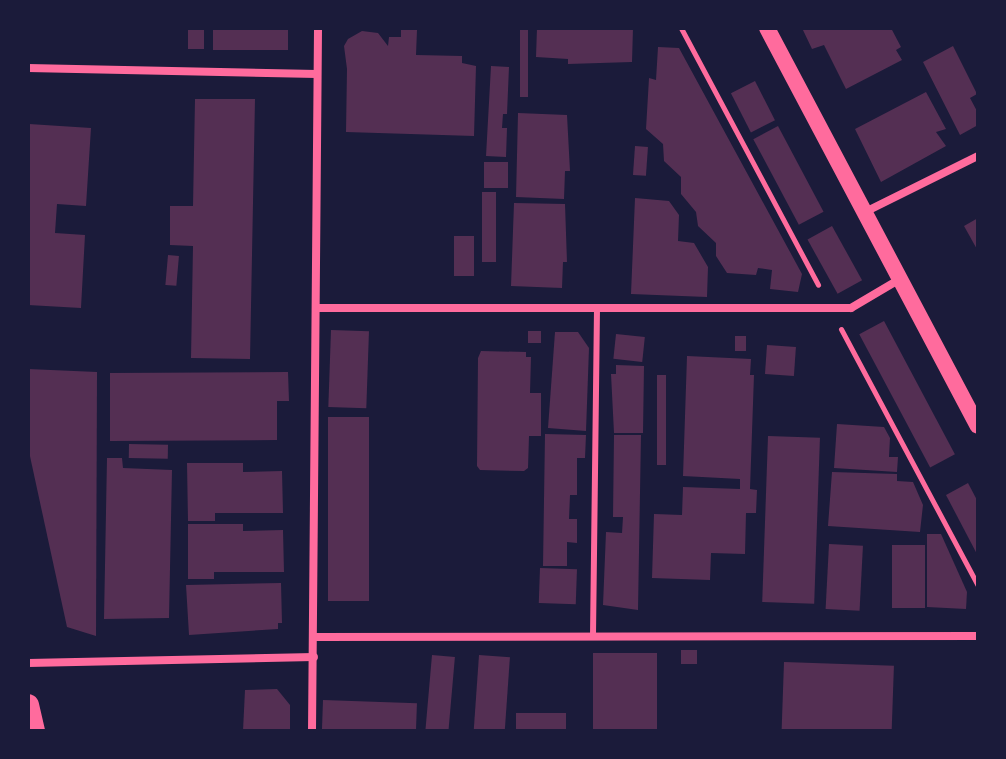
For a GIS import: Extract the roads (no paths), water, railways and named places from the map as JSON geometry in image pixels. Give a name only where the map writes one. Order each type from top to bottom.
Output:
[{"type":"highway","points":[[28,705],[34,731]]},
{"type":"main road","points":[[767,28],[978,426]]},
{"type":"street","points":[[312,731],[318,28]]},
{"type":"street","points":[[28,68],[317,74]]},
{"type":"street","points":[[864,212],[978,156]]},
{"type":"street","points":[[316,308],[851,308],[900,279]]},
{"type":"street","points":[[315,637],[978,636]]},
{"type":"street","points":[[28,663],[314,657]]},
{"type":"lane","points":[[593,636],[597,308]]}]
